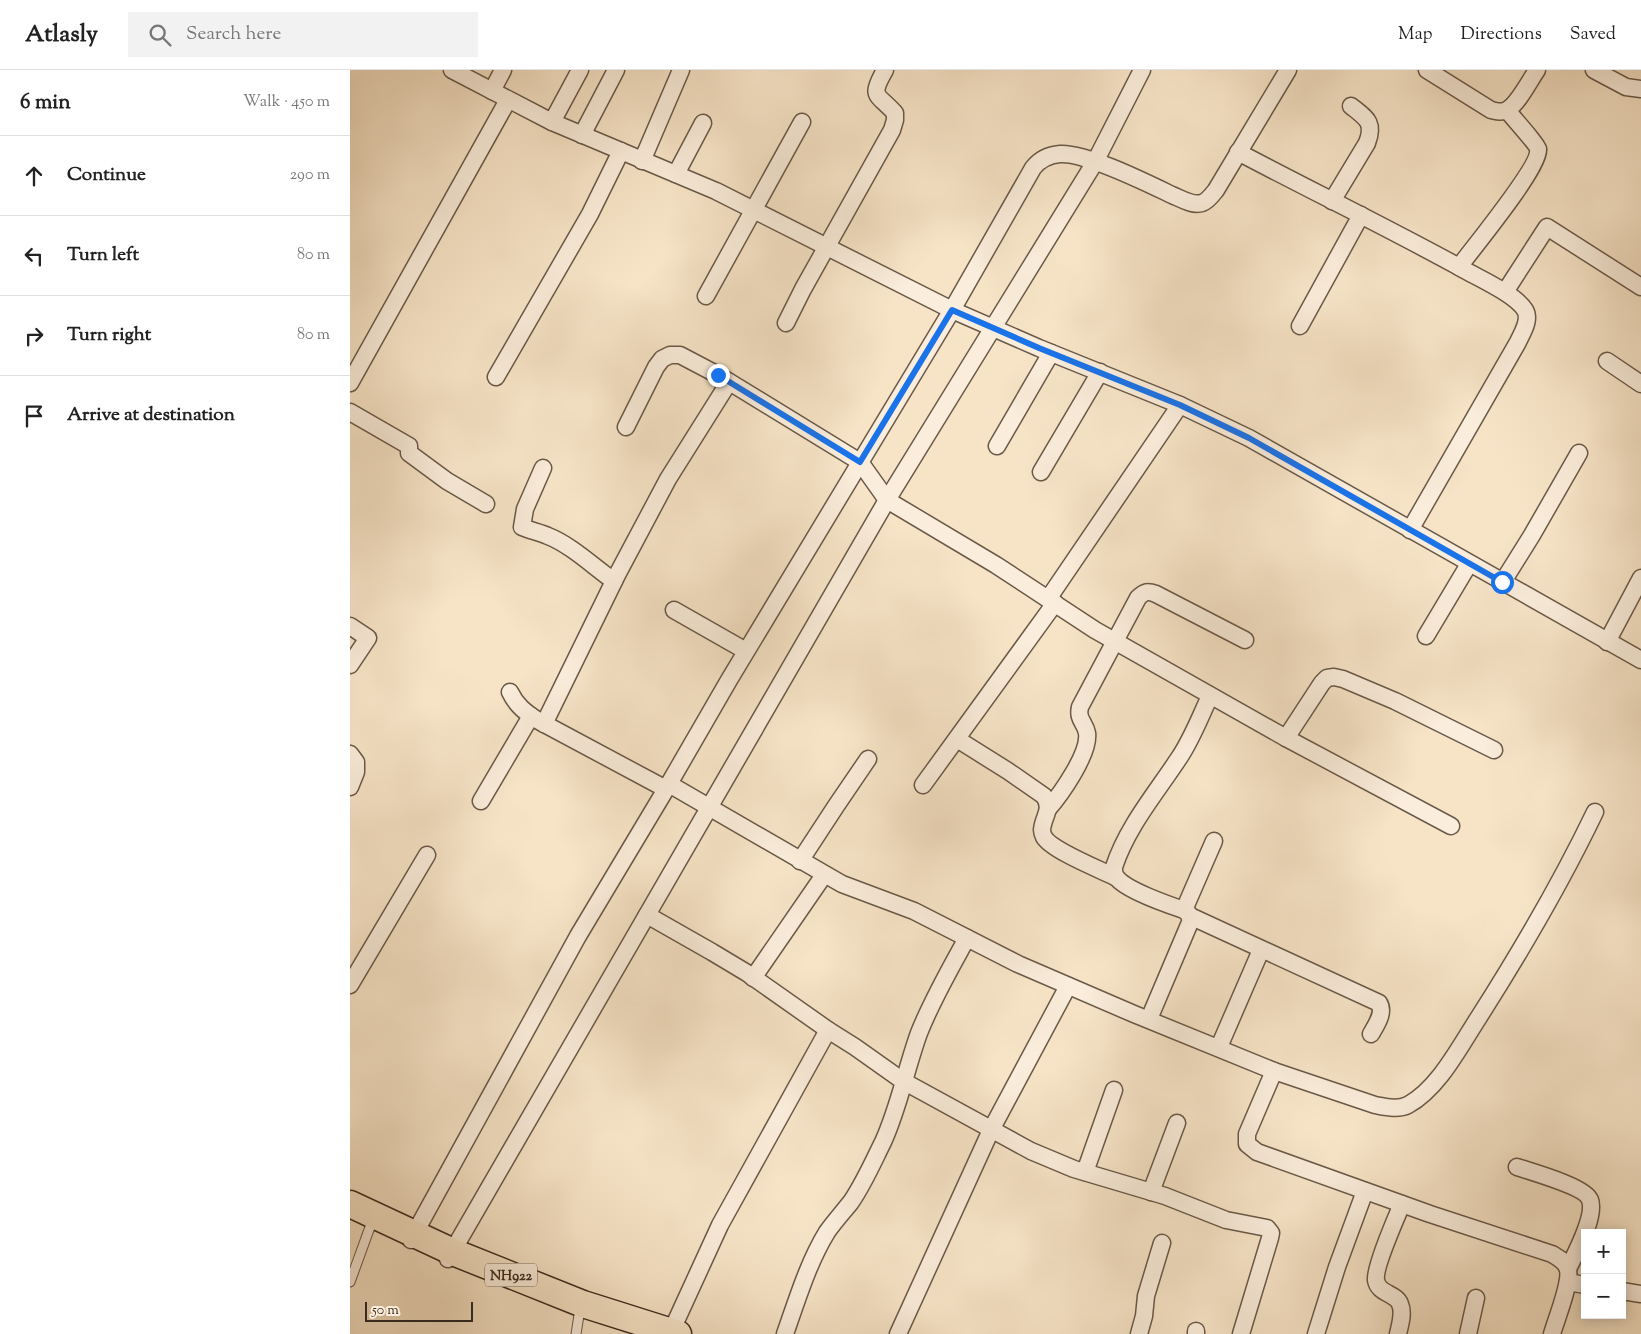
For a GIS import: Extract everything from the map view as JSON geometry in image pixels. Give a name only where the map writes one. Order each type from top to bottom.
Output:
[{"type":"main road","points":[[350,1204],[411,1239]]},
{"type":"main road","points":[[360,1222],[411,1239],[450,1256],[578,1325],[639,1334]]},
{"type":"main road","name":"NH922","points":[[450,1256],[583,1304],[674,1333]]},
{"type":"street","points":[[452,70],[552,122],[716,191],[952,310],[1051,353],[1180,405],[1249,438],[1641,660]]},
{"type":"street","points":[[492,91],[503,70]]},
{"type":"street","points":[[552,122],[580,70]]},
{"type":"street","points":[[582,135],[616,70]]},
{"type":"street","points":[[642,160],[680,70]]},
{"type":"street","points":[[450,1256],[887,500],[1095,162],[1142,70]]},
{"type":"street","points":[[411,1239],[578,936],[952,310],[1033,168],[1040,160],[1050,156],[1061,154],[1073,155],[1095,162],[1182,199],[1201,204],[1216,190],[1288,70]]},
{"type":"street","points":[[1437,73],[1491,110],[1500,112],[1507,110],[1515,102],[1537,70]]},
{"type":"street","points":[[1594,70],[1626,87],[1641,89]]},
{"type":"street","points":[[786,323],[826,247],[879,154],[895,120],[895,112],[876,95],[881,71]]},
{"type":"street","points":[[350,383],[508,100]]},
{"type":"street","points":[[1332,201],[1367,143],[1371,133],[1371,126],[1368,121],[1351,106]]},
{"type":"street","points":[[1459,267],[1521,185],[1537,157],[1538,150],[1534,142],[1507,110]]},
{"type":"street","points":[[706,296],[802,122]]},
{"type":"street","points":[[676,174],[703,123]]},
{"type":"street","points":[[496,377],[590,214],[621,152]]},
{"type":"street","points":[[1238,152],[1505,292],[1526,311],[1528,318],[1525,327],[1410,530]]},
{"type":"street","points":[[1300,326],[1361,215]]},
{"type":"street","points":[[1505,292],[1547,227],[1641,287]]},
{"type":"street","points":[[997,446],[1051,353]]},
{"type":"street","points":[[626,427],[656,367],[662,359],[670,355],[680,355],[692,360],[860,462],[887,500],[996,565],[1115,642],[1286,738],[1451,826]]},
{"type":"street","points":[[1607,361],[1641,384]]},
{"type":"street","points":[[1040,472],[1100,372]]},
{"type":"street","points":[[482,801],[538,720],[668,479],[729,382]]},
{"type":"street","points":[[923,785],[957,739],[1051,601],[1180,405]]},
{"type":"street","points":[[350,412],[409,446],[410,453],[447,481],[486,504]]},
{"type":"street","points":[[1502,582],[1532,535],[1579,453]]},
{"type":"street","points":[[543,468],[525,509],[522,527],[548,536],[561,543],[614,581]]},
{"type":"street","points":[[1426,636],[1469,564]]},
{"type":"street","points":[[1607,642],[1641,578]]},
{"type":"street","points":[[1048,809],[1060,795],[1082,756],[1087,734],[1079,714],[1085,698],[1138,598],[1144,592],[1150,591],[1245,640]]},
{"type":"street","points":[[674,610],[746,652]]},
{"type":"street","points":[[350,626],[368,638],[350,665]]},
{"type":"street","points":[[1286,738],[1322,683],[1327,678],[1334,677],[1374,691],[1494,750]]},
{"type":"street","points":[[510,692],[514,701],[538,720],[710,808],[824,875],[860,892],[879,897],[914,911],[1018,964],[1274,1071],[1375,1105],[1392,1108],[1406,1106],[1421,1096],[1435,1082],[1453,1057],[1555,892],[1595,812]]},
{"type":"street","points":[[1210,696],[1180,756],[1129,835],[1117,859],[1114,872],[1116,877],[1119,881],[1135,890],[1379,1003],[1382,1007],[1382,1012],[1371,1034]]},
{"type":"street","points":[[957,739],[1044,796],[1048,802],[1048,809],[1042,830],[1044,837],[1049,842],[1079,860],[1116,877]]},
{"type":"street","points":[[350,754],[356,762],[356,772],[350,787]]},
{"type":"street","points":[[800,861],[868,759]]},
{"type":"street","points":[[1187,913],[1214,841]]},
{"type":"street","points":[[350,985],[427,855]]},
{"type":"street","points":[[753,978],[824,875]]},
{"type":"street","points":[[1149,1019],[1191,920],[1187,913]]},
{"type":"street","points":[[647,915],[753,978],[828,1030],[855,1046],[903,1081],[1031,1151],[1085,1172],[1151,1192],[1226,1220],[1264,1227],[1270,1230],[1267,1250],[1241,1334]]},
{"type":"street","points":[[784,1334],[819,1247],[851,1201],[884,1140],[895,1113],[903,1081],[924,1022],[936,995],[967,938]]},
{"type":"street","points":[[1219,1047],[1261,950]]},
{"type":"street","points":[[898,1334],[991,1130],[1068,986]]},
{"type":"street","points":[[674,1333],[720,1224],[828,1030]]},
{"type":"street","points":[[1274,1071],[1249,1128],[1246,1140],[1247,1144],[1257,1152],[1402,1204],[1552,1254],[1564,1261],[1568,1276],[1581,1283]]},
{"type":"street","points":[[1085,1172],[1114,1090]]},
{"type":"street","points":[[1151,1192],[1177,1124]]},
{"type":"street","points":[[1517,1167],[1571,1186],[1590,1198],[1592,1208],[1588,1224],[1568,1276],[1552,1334]]},
{"type":"street","points":[[1316,1334],[1337,1266],[1365,1191]]},
{"type":"street","points":[[1398,1334],[1402,1312],[1401,1304],[1397,1299],[1382,1290],[1376,1279],[1383,1252],[1402,1204]]},
{"type":"street","points":[[1139,1334],[1144,1316],[1146,1296],[1162,1243]]},
{"type":"street","points":[[1626,1292],[1641,1294]]},
{"type":"street","points":[[1468,1334],[1476,1298]]},
{"type":"lane","points":[[350,1282],[360,1222]]},
{"type":"route","points":[[718,375],[860,462],[952,310],[1039,348],[1180,405],[1249,438],[1502,582]]}]
